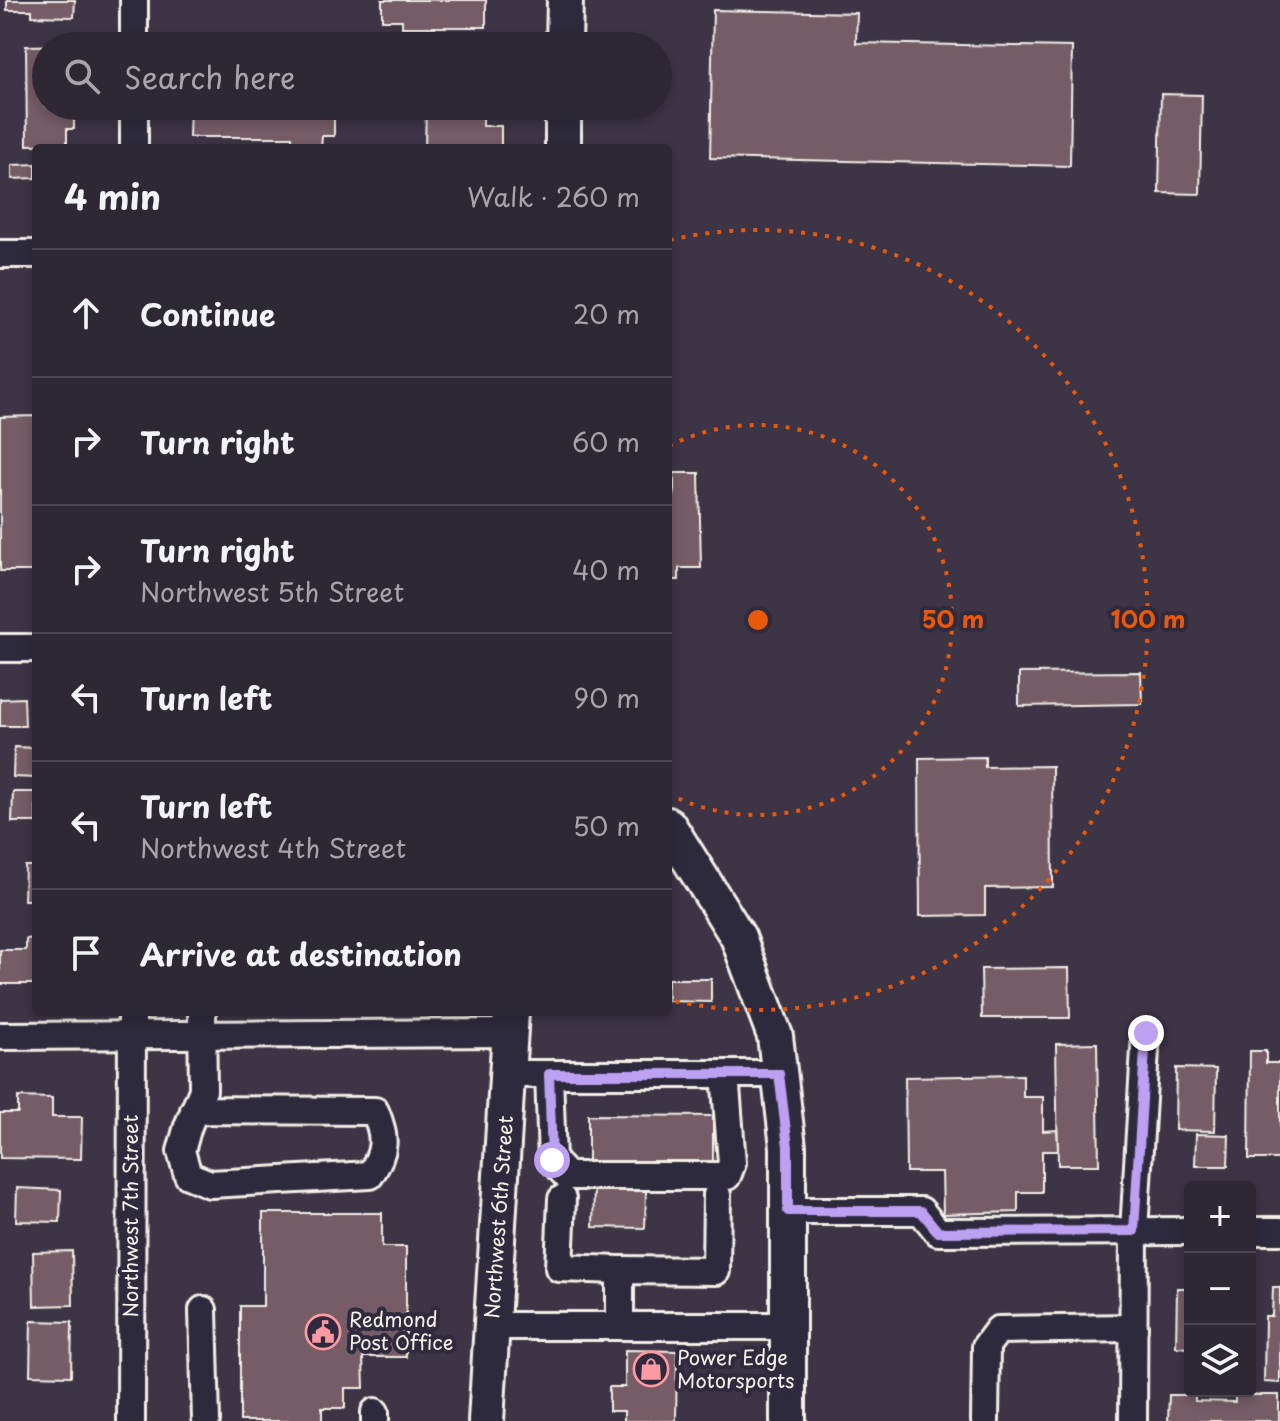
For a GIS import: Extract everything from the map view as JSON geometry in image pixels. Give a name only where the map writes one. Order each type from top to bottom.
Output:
[{"type":"main road","points":[[564,32],[565,0]]},
{"type":"main road","points":[[563,120],[563,144]]},
{"type":"main road","points":[[672,831],[738,937],[775,1036],[788,1147],[788,1421]]},
{"type":"main road","name":"Northwest 6th Street","points":[[486,1421],[510,1022]]},
{"type":"street","points":[[134,0],[134,32]]},
{"type":"street","points":[[134,120],[134,144]]},
{"type":"street","points":[[0,254],[32,254]]},
{"type":"street","points":[[0,648],[32,648]]},
{"type":"street","points":[[0,1036],[132,1024],[510,1022]]},
{"type":"street","points":[[194,1110],[375,1111],[384,1132],[381,1159],[370,1175],[210,1184],[188,1175],[181,1151],[194,1110],[203,1090],[202,1023]]},
{"type":"street","name":"Northwest 7th Street","points":[[131,1421],[132,1024]]},
{"type":"street","points":[[1133,1421],[1134,1231],[1146,1033]]},
{"type":"street","points":[[508,1074],[779,1074]]},
{"type":"street","points":[[549,1074],[552,1160],[567,1176],[727,1176],[732,1163],[725,1074]]},
{"type":"street","points":[[562,1199],[559,1268],[716,1271],[717,1195]]},
{"type":"street","points":[[788,1211],[921,1211],[938,1232],[1184,1231]]},
{"type":"street","points":[[1256,1231],[1280,1231]]},
{"type":"street","points":[[620,1270],[620,1326]]},
{"type":"street","points":[[203,1310],[206,1421]]},
{"type":"street","points":[[492,1326],[788,1326]]},
{"type":"street","points":[[985,1421],[986,1346],[998,1330],[1134,1328]]},
{"type":"building","points":[[7,0],[75,0],[74,17],[32,16],[32,10],[7,10]]},
{"type":"building","points":[[382,0],[486,0],[486,27],[402,27],[402,20],[382,20]]},
{"type":"building","points":[[713,10],[857,13],[856,43],[1072,47],[1070,166],[710,158]]},
{"type":"building","points":[[26,46],[32,46],[32,120],[74,120],[74,129],[67,129],[67,144],[27,145]]},
{"type":"building","points":[[1161,94],[1202,95],[1200,194],[1159,193]]},
{"type":"building","points":[[190,120],[334,120],[334,136],[322,136],[321,144],[292,144],[292,137],[189,137]]},
{"type":"building","points":[[426,120],[483,120],[483,126],[501,126],[501,144],[425,144]]},
{"type":"building","points":[[32,164],[32,178],[12,179],[12,165]]},
{"type":"building","points":[[32,416],[32,571],[0,571],[0,417]]},
{"type":"building","points":[[674,473],[699,473],[701,568],[679,568],[679,580],[672,580]]},
{"type":"building","points":[[1141,672],[1142,704],[1019,706],[1019,673]]},
{"type":"building","points":[[24,698],[25,726],[0,726],[0,699]]},
{"type":"building","points":[[14,747],[32,748],[32,778],[13,777]]},
{"type":"building","points":[[985,757],[985,767],[1052,766],[1053,887],[985,888],[985,915],[920,916],[919,758]]},
{"type":"building","points":[[13,792],[32,792],[32,822],[12,822]]},
{"type":"building","points":[[25,866],[32,866],[32,900],[24,900]]},
{"type":"building","points":[[32,938],[32,984],[0,984],[0,950],[26,950],[26,939]]},
{"type":"building","points":[[1069,968],[1070,1018],[982,1018],[981,969]]},
{"type":"building","points":[[672,979],[711,979],[711,1002],[672,1001]]},
{"type":"building","points":[[1097,1043],[1099,1165],[1058,1165],[1056,1044]]},
{"type":"building","points":[[1250,1051],[1266,1051],[1266,1063],[1280,1063],[1280,1159],[1249,1159]]},
{"type":"building","points":[[1176,1068],[1216,1069],[1215,1131],[1175,1130]]},
{"type":"building","points":[[1023,1075],[1023,1097],[1043,1097],[1043,1131],[1057,1130],[1058,1151],[1042,1151],[1042,1192],[1018,1192],[1018,1212],[943,1214],[942,1172],[906,1172],[905,1077]]},
{"type":"building","points":[[18,1097],[52,1098],[52,1117],[82,1117],[81,1159],[0,1158],[0,1113],[18,1113]]},
{"type":"building","points":[[588,1115],[713,1116],[713,1163],[613,1162],[613,1168],[588,1168]]},
{"type":"building","points":[[1196,1134],[1229,1135],[1228,1166],[1195,1166]]},
{"type":"building","points":[[17,1188],[61,1190],[60,1222],[16,1221]]},
{"type":"building","points":[[594,1189],[646,1191],[645,1228],[593,1227]]},
{"type":"building","name":"Redmond Post Office","points":[[263,1213],[382,1213],[382,1247],[406,1247],[406,1357],[363,1357],[364,1388],[345,1388],[345,1408],[322,1408],[322,1421],[240,1421],[240,1306],[263,1306]]},
{"type":"building","points":[[72,1251],[73,1305],[34,1306],[33,1252]]},
{"type":"building","points":[[1273,1287],[1280,1287],[1280,1383],[1264,1382],[1265,1316],[1272,1316]]},
{"type":"building","points":[[1177,1288],[1184,1288],[1184,1348],[1176,1347]]},
{"type":"building","points":[[31,1321],[72,1322],[71,1376],[30,1375]]},
{"type":"building","name":"Power Edge Motorsports","points":[[625,1350],[677,1351],[676,1421],[624,1421],[624,1411],[609,1411],[609,1387],[625,1387]]},
{"type":"building","points":[[1169,1395],[1195,1397],[1195,1401],[1235,1402],[1235,1397],[1279,1395],[1279,1421],[1168,1421]]},
{"type":"place","name":"Redmond Post Office","points":[[323,1332]]},
{"type":"place","name":"Power Edge Motorsports","points":[[651,1369]]},
{"type":"route","points":[[552,1160],[549,1074],[779,1074],[788,1147],[788,1211],[921,1211],[938,1232],[1134,1231],[1146,1033]]}]
